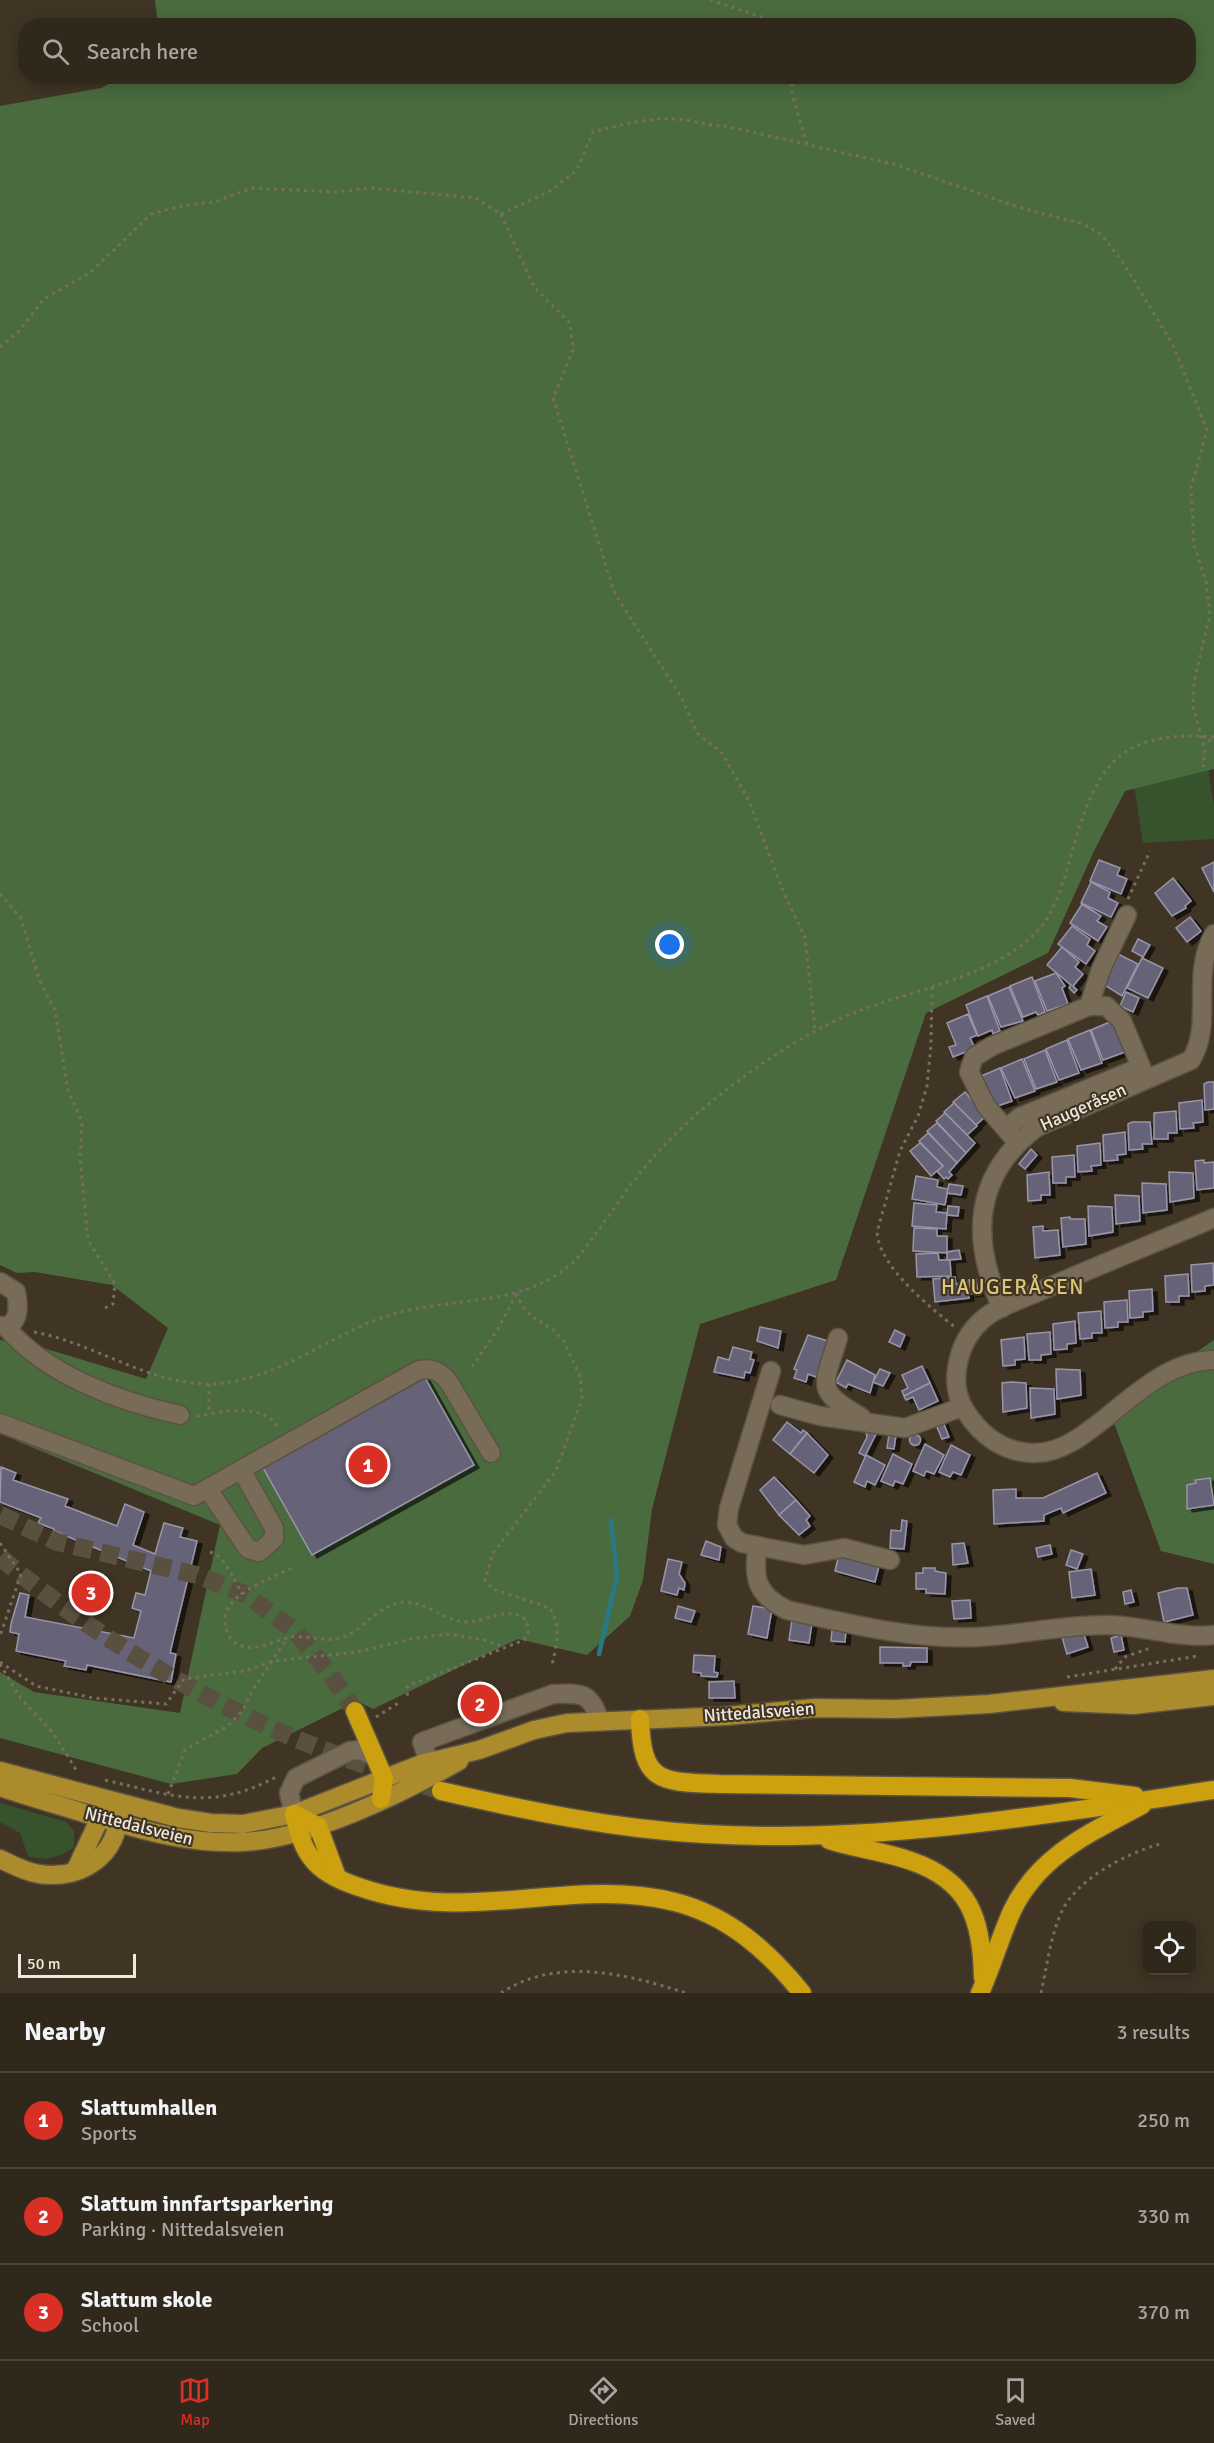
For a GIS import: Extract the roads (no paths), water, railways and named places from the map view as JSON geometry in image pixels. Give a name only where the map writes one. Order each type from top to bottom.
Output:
[{"type":"highway","points":[[361,1717],[384,1779],[381,1800]]},
{"type":"highway","points":[[640,1719],[641,1745],[645,1761],[656,1773],[673,1780],[711,1784],[1070,1788],[1155,1799]]},
{"type":"highway","points":[[436,1775],[546,1814],[642,1829],[717,1835],[819,1836],[948,1826],[1214,1790]]},
{"type":"highway","points":[[982,1989],[1012,1911],[1026,1886],[1041,1869],[1070,1844],[1155,1799]]},
{"type":"highway","points":[[294,1814],[318,1826],[338,1877]]},
{"type":"highway","points":[[294,1814],[299,1833],[312,1859],[338,1877],[377,1894],[434,1904],[495,1903],[601,1894],[636,1895],[676,1903],[714,1917],[740,1932],[770,1956],[802,1993]]},
{"type":"highway","points":[[819,1836],[857,1849],[910,1860],[932,1870],[952,1885],[968,1903],[981,1932],[982,1989]]},
{"type":"main road","name":"Nittedalsveien","points":[[0,1787],[171,1837],[208,1842],[254,1841],[299,1833],[318,1826],[436,1775],[479,1750],[550,1726],[599,1720],[726,1716],[815,1708],[914,1708],[1043,1699],[1077,1692],[1214,1679]]},
{"type":"main road","name":"Nittedalsveien","points":[[1043,1699],[1118,1706],[1214,1696]]},
{"type":"main road","name":"Nittedalsveien","points":[[0,1771],[178,1818],[228,1825],[294,1814],[384,1779],[436,1775]]},
{"type":"main road","points":[[0,1859],[39,1874],[62,1874],[76,1869],[102,1858],[112,1843],[119,1823],[119,1811],[115,1801],[100,1818],[76,1869]]},
{"type":"street","points":[[1089,1006],[1101,969],[1127,915]]},
{"type":"street","name":"Haugeråsen","points":[[1002,1308],[995,1293],[982,1245],[981,1223],[988,1187],[1011,1136],[1058,1116],[1143,1073],[1191,1060],[1207,1043],[1211,1030],[1212,1013],[1205,960],[1207,946],[1214,934]]},
{"type":"street","points":[[1011,1136],[991,1113],[971,1080],[970,1064],[974,1057],[993,1046],[1089,1006],[1106,1006],[1117,1014],[1143,1073]]},
{"type":"street","points":[[1214,1218],[1002,1308],[982,1319],[967,1336],[960,1353],[956,1374],[962,1407],[983,1434],[998,1444],[1033,1453],[1048,1451],[1084,1433],[1120,1404],[1181,1364],[1214,1360]]},
{"type":"street","points":[[0,1282],[16,1292],[20,1309],[13,1322],[3,1326],[29,1352],[56,1369],[128,1401],[180,1415]]},
{"type":"street","points":[[838,1338],[825,1386],[828,1395],[836,1403],[870,1422]]},
{"type":"street","points":[[0,1424],[169,1489],[194,1496],[419,1370],[428,1368],[444,1376],[450,1384],[491,1453]]},
{"type":"street","points":[[771,1371],[727,1517],[727,1525],[734,1538],[742,1543],[813,1555],[844,1548],[890,1560]]},
{"type":"street","points":[[780,1405],[820,1416],[905,1428],[962,1407]]},
{"type":"street","points":[[208,1488],[248,1549],[259,1552],[274,1539],[274,1528],[242,1471]]},
{"type":"street","points":[[758,1546],[755,1565],[759,1585],[764,1594],[780,1606],[787,1610],[897,1633],[932,1637],[979,1637],[1103,1625],[1134,1626],[1196,1636],[1214,1635]]},
{"type":"street","points":[[436,1775],[422,1742],[554,1694],[570,1693],[590,1699],[595,1705],[599,1720]]},
{"type":"street","points":[[294,1814],[289,1793],[296,1778],[350,1751],[360,1750],[374,1756]]},
{"type":"waterway","points":[[599,1654],[617,1576],[611,1520]]},
{"type":"tunnel","points":[[0,1515],[57,1542],[197,1575],[247,1595],[296,1632],[330,1674],[355,1711]]},
{"type":"tunnel","points":[[0,1557],[34,1585],[105,1636],[142,1660],[220,1703],[316,1747],[441,1791]]},
{"type":"place","name":"Slattumhallen","points":[[368,1465]]},
{"type":"place","name":"Slattum skole","points":[[91,1593]]},
{"type":"place","name":"Slattum innfartsparkering","points":[[480,1704]]},
{"type":"district","name":"HAUGERÅSEN","points":[[1013,1287]]}]
